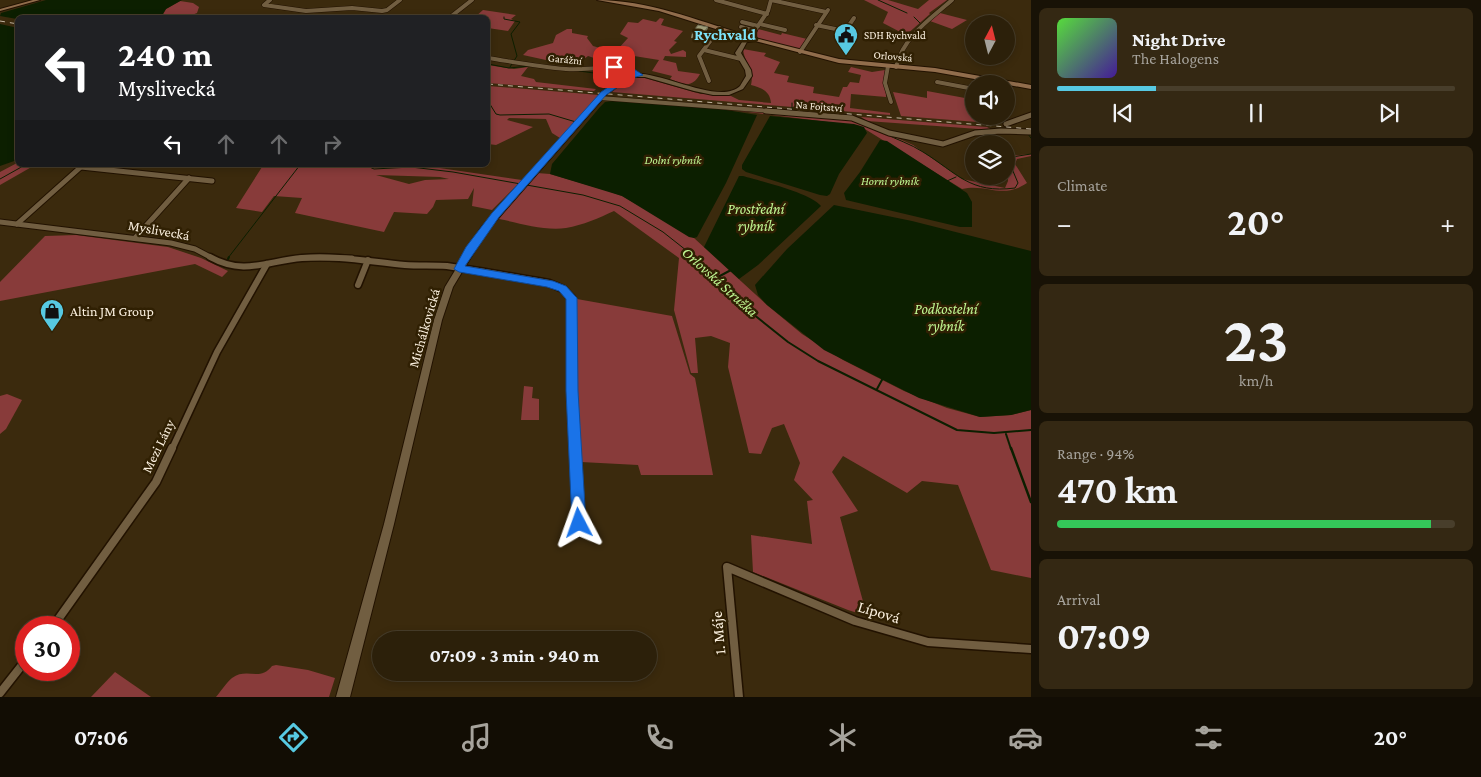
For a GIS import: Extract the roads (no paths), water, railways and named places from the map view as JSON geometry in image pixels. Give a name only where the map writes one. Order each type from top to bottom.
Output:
[{"type":"main road","points":[[0,10],[38,0]]},
{"type":"main road","name":"Orlovská","points":[[599,0],[660,10],[749,38],[839,61],[935,70],[965,76]]},
{"type":"main road","name":"Orlovská","points":[[1015,85],[1031,87]]},
{"type":"street","points":[[270,0],[264,5],[306,11],[352,8],[382,12],[400,0]]},
{"type":"street","points":[[453,15],[472,0]]},
{"type":"street","points":[[716,0],[767,14]]},
{"type":"street","points":[[639,75],[656,78],[697,91],[722,92],[738,88],[748,79],[748,70],[741,59],[739,50],[767,14],[771,0],[827,11],[800,52]]},
{"type":"street","points":[[896,67],[899,56],[923,24],[952,0]]},
{"type":"street","points":[[845,33],[854,18]]},
{"type":"street","points":[[741,24],[784,31]]},
{"type":"street","points":[[816,25],[851,33],[852,36],[857,38]]},
{"type":"street","points":[[697,27],[719,29]]},
{"type":"street","points":[[709,81],[699,56],[719,29]]},
{"type":"street","points":[[704,50],[741,59]]},
{"type":"street","name":"Garážní","points":[[490,58],[578,70],[614,67],[632,70],[639,75]]},
{"type":"street","points":[[888,66],[885,83],[891,102]]},
{"type":"street","name":"Michálkovická","points":[[343,697],[389,524],[438,320],[449,287],[483,231],[528,178],[600,98],[623,79],[639,75]]},
{"type":"street","points":[[937,82],[965,88]]},
{"type":"street","name":"Na Fojtství","points":[[600,98],[852,118],[889,133],[943,144],[975,133],[1002,131],[1031,132]]},
{"type":"street","points":[[1015,121],[1031,115]]},
{"type":"street","points":[[18,224],[81,167]]},
{"type":"street","points":[[91,167],[212,181]]},
{"type":"street","points":[[135,238],[189,178]]},
{"type":"street","name":"Myslivecká","points":[[0,222],[171,243],[195,250],[222,264],[233,267],[255,267],[302,258],[350,258],[406,265],[445,266],[549,283],[563,289],[572,298],[572,391],[579,523]]},
{"type":"street","points":[[358,285],[368,260]]},
{"type":"street","name":"Mezi Lány","points":[[61,616],[156,482],[217,352],[266,264]]},
{"type":"street","name":"Lípová","points":[[727,566],[855,622],[928,642],[1031,649]]},
{"type":"street","name":"1. Máje","points":[[727,566],[739,697]]},
{"type":"street","points":[[0,693],[15,674]]},
{"type":"water","points":[[46,0],[182,0],[166,9],[162,15],[15,15],[15,19],[0,16],[1,13]]},
{"type":"water","points":[[0,24],[15,27],[15,161],[0,166]]},
{"type":"water","name":"Dolní rybník","points":[[619,100],[708,107],[757,115],[726,183],[697,237],[689,237],[622,196],[550,174],[552,164],[600,107],[605,102]]},
{"type":"water","points":[[770,116],[854,124],[864,127],[867,133],[839,174],[830,194],[827,196],[820,195],[746,172],[742,169],[742,165]]},
{"type":"water","name":"Horní rybník","points":[[880,140],[887,141],[967,193],[972,202],[972,227],[960,227],[846,200],[844,193]]},
{"type":"water","name":"Prostřední rybník","points":[[739,176],[796,192],[821,206],[758,265],[739,279],[704,247]]},
{"type":"water","name":"Podkostelní rybník","points":[[834,205],[912,221],[1031,251],[1031,410],[1011,415],[980,417],[919,398],[824,350],[767,305],[758,295],[755,285],[787,249]]},
{"type":"waterway","points":[[878,0],[907,13]]},
{"type":"waterway","points":[[504,17],[504,19],[520,22],[511,34],[517,56],[510,67]]},
{"type":"waterway","points":[[914,17],[920,23]]},
{"type":"waterway","points":[[490,64],[509,68],[530,66]]},
{"type":"waterway","points":[[579,71],[609,75]]},
{"type":"waterway","points":[[792,103],[792,113]]},
{"type":"waterway","points":[[490,104],[496,114],[500,115],[549,114],[576,122]]},
{"type":"waterway","points":[[884,133],[918,149],[965,180],[986,188],[1015,188],[1018,183],[1010,164],[1012,157],[1031,154]]},
{"type":"waterway","points":[[1028,134],[1031,138]]},
{"type":"waterway","name":"Orlovská Stružka","points":[[0,179],[21,167]]},
{"type":"waterway","points":[[228,258],[298,167]]},
{"type":"waterway","name":"Orlovská Stružka","points":[[370,167],[374,169],[411,167]]},
{"type":"waterway","name":"Orlovská Stružka","points":[[411,167],[453,172],[583,195],[620,206],[663,232],[696,258]]},
{"type":"waterway","points":[[947,181],[956,177]]},
{"type":"waterway","name":"Orlovská Stružka","points":[[694,257],[718,277]]},
{"type":"waterway","points":[[718,277],[731,270]]},
{"type":"waterway","name":"Orlovská Stružka","points":[[718,277],[748,310],[788,342],[818,361],[957,430],[994,433],[1031,430]]},
{"type":"waterway","points":[[877,389],[883,378]]},
{"type":"waterway","points":[[1006,434],[1011,449]]},
{"type":"waterway","points":[[1011,448],[1031,502]]},
{"type":"railway","points":[[0,21],[15,24]]},
{"type":"railway","points":[[490,84],[1031,129]]},
{"type":"place","name":"SDH Rychvald","points":[[846,56]]},
{"type":"place","name":"Altin JM Group","points":[[52,332]]},
{"type":"district","name":"Rychvald","points":[[725,34]]}]
